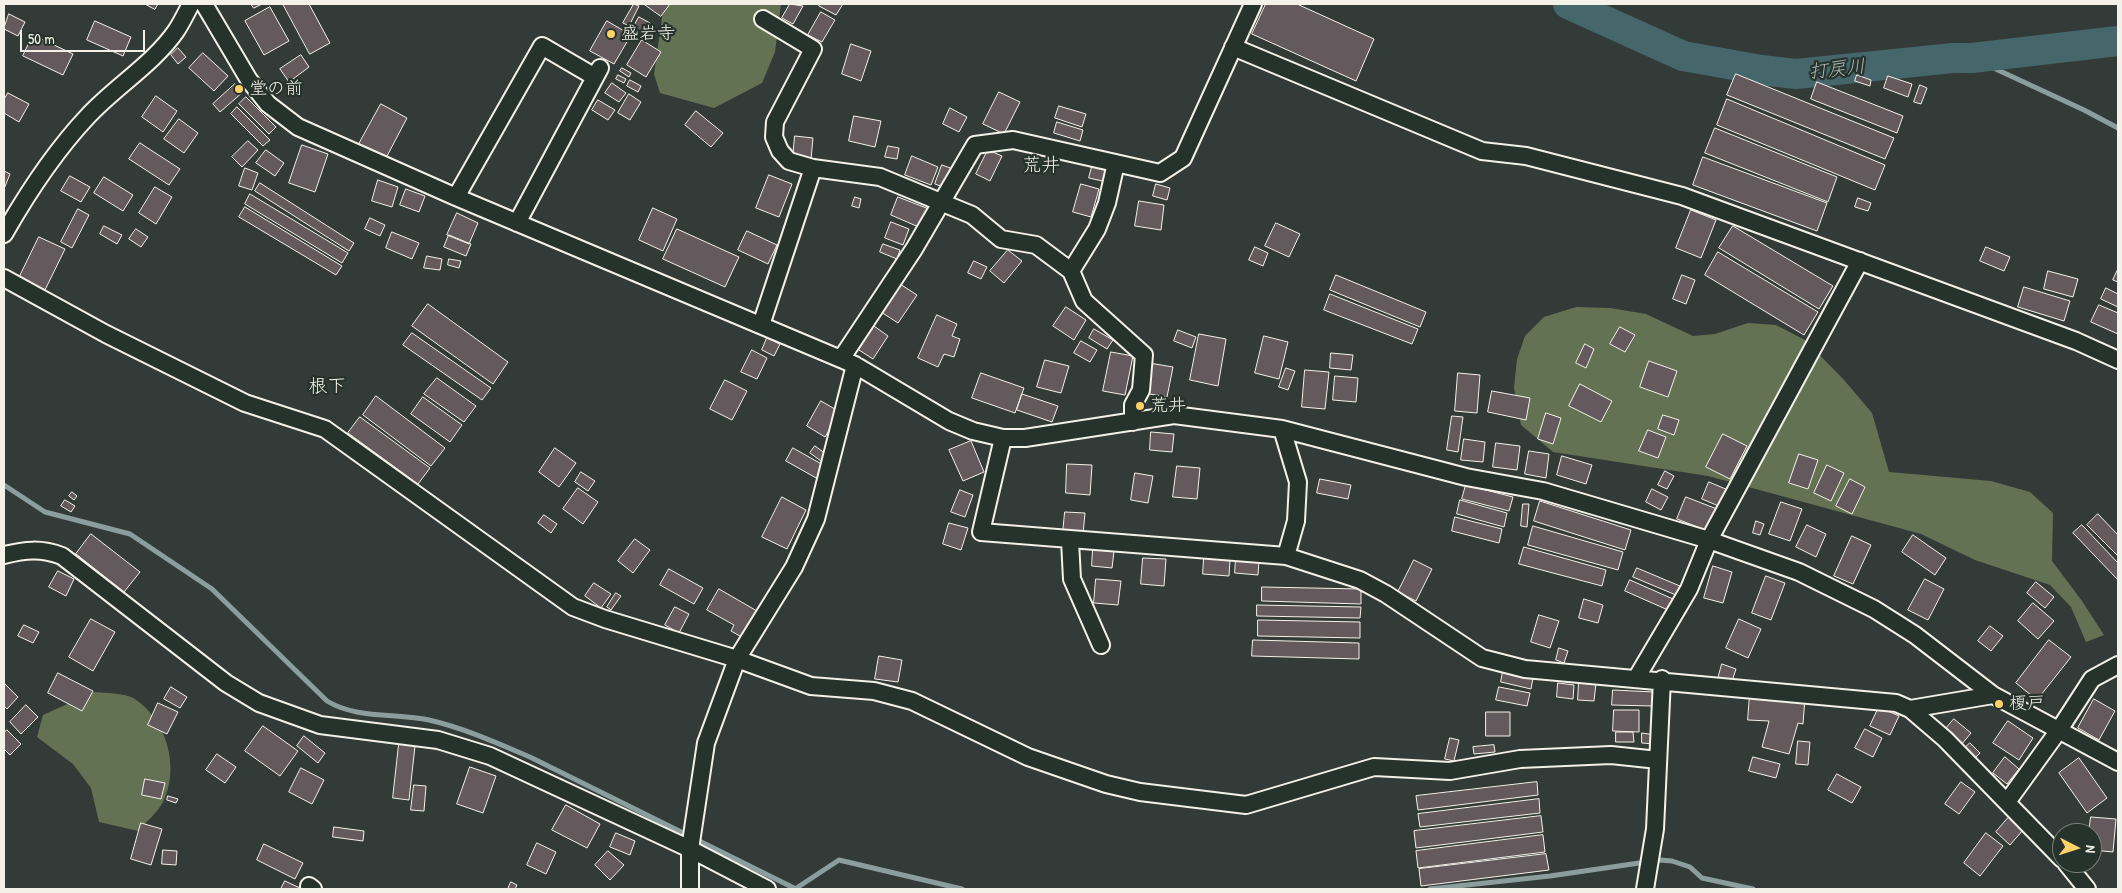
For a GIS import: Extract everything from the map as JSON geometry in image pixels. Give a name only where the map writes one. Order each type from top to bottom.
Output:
[{"type":"street","points":[[4,234],[32,185],[58,150],[89,115],[157,54],[176,31],[191,4]]},
{"type":"street","points":[[204,4],[249,80],[268,104],[298,127],[456,197],[848,362],[949,421],[973,431],[1003,438],[1026,438],[1174,415],[1282,429],[1466,477],[1543,491],[1709,540],[1799,572],[1874,609],[1915,634],[1993,695],[2118,762]]},
{"type":"street","points":[[690,889],[690,849],[706,743],[736,659],[794,567],[816,519],[848,362],[975,144],[1013,140],[1160,172],[1182,158],[1253,4]]},
{"type":"street","points":[[763,19],[813,49],[775,122],[774,137],[780,151],[789,161],[812,168],[880,177],[972,216],[1001,239],[1036,245],[1071,271],[1084,301],[1144,356],[1140,390],[1133,405],[1132,422]]},
{"type":"street","points":[[456,197],[542,46],[598,72],[517,222]]},
{"type":"street","points":[[1232,47],[1482,151],[1526,156],[1682,196],[2076,341],[2118,360]]},
{"type":"street","points":[[1071,271],[1097,229],[1108,203],[1116,163]]},
{"type":"street","points":[[761,325],[812,168]]},
{"type":"street","points":[[1637,677],[1689,589],[1709,540],[1860,260]]},
{"type":"street","points":[[4,278],[106,334],[245,403],[325,429],[573,607],[736,659],[811,686],[874,691],[912,701],[939,712],[1028,757],[1106,784],[1140,792],[1246,805],[1374,767],[1450,771],[1520,759],[1611,754],[1658,760]]},
{"type":"street","points":[[1282,429],[1298,482],[1296,520],[1286,556]]},
{"type":"street","points":[[1003,438],[981,532],[1070,541],[1286,556],[1360,580],[1386,594],[1482,658],[1525,668],[1662,679],[1896,703],[1910,709],[1945,739],[2052,849]]},
{"type":"street","points":[[1070,541],[1072,579],[1101,645]]},
{"type":"street","points":[[4,555],[47,550],[62,556],[226,683],[259,702],[320,725],[438,740],[463,746],[490,756],[690,849],[767,889]]},
{"type":"street","points":[[2007,802],[2059,730],[2092,680],[2118,664]]},
{"type":"street","points":[[1645,889],[1655,829],[1662,679]]},
{"type":"street","points":[[1910,709],[1993,695]]},
{"type":"street","points":[[2074,873],[2087,889]]},
{"type":"green space","points":[[664,4],[781,4],[775,52],[762,83],[714,108],[660,93],[654,74]]},
{"type":"green space","points":[[1576,307],[1610,308],[1646,314],[1693,336],[1715,334],[1748,323],[1776,325],[1805,340],[1844,380],[1872,413],[1889,472],[1991,481],[2030,492],[2053,513],[2052,561],[2082,601],[2104,635],[2086,642],[2071,607],[2050,585],[1975,560],[1921,534],[1708,476],[1553,452],[1521,425],[1514,388],[1517,359],[1525,336],[1544,317]]},
{"type":"green space","points":[[94,692],[121,694],[135,699],[155,719],[167,746],[170,760],[168,788],[161,806],[138,831],[99,822],[91,788],[73,764],[37,737],[43,715]]},
{"type":"building","points":[[145,4],[158,4],[155,9]]},
{"type":"building","points":[[251,4],[262,4],[254,8]]},
{"type":"building","points":[[283,4],[309,4],[330,43],[310,54]]},
{"type":"building","points":[[634,4],[639,6],[629,26],[623,23]]},
{"type":"building","points":[[644,4],[670,4],[661,16]]},
{"type":"building","points":[[790,4],[803,6],[793,24],[782,18]]},
{"type":"building","points":[[820,4],[843,4],[836,15],[819,6]]},
{"type":"building","points":[[1266,4],[1297,4],[1374,39],[1356,81],[1252,34]]},
{"type":"building","points":[[270,7],[289,41],[264,55],[245,21]]},
{"type":"building","points":[[821,12],[835,20],[822,42],[808,35]]},
{"type":"building","points":[[9,14],[25,22],[18,36],[4,29]]},
{"type":"building","points":[[639,17],[650,23],[644,34],[633,28]]},
{"type":"building","points":[[95,21],[131,37],[123,56],[87,40]]},
{"type":"building","points":[[607,21],[631,35],[614,64],[590,51]]},
{"type":"building","points":[[33,35],[73,54],[63,75],[23,56]]},
{"type":"building","points":[[642,40],[661,52],[646,77],[627,65]]},
{"type":"building","points":[[851,44],[871,51],[861,81],[842,74]]},
{"type":"building","points":[[178,48],[186,57],[178,64],[171,55]]},
{"type":"building","points":[[203,53],[228,76],[214,91],[189,68]]},
{"type":"building","points":[[301,55],[309,67],[289,82],[280,69]]},
{"type":"building","points":[[622,68],[631,73],[629,77],[620,71]]},
{"type":"building","points":[[1736,74],[1894,138],[1885,159],[1727,95]]},
{"type":"building","points":[[618,75],[626,79],[624,83],[616,79]]},
{"type":"building","points":[[1857,75],[1871,80],[1870,86],[1855,81]]},
{"type":"building","points":[[1888,76],[1912,84],[1908,97],[1884,88]]},
{"type":"building","points":[[630,80],[641,86],[638,92],[627,86]]},
{"type":"building","points":[[1817,82],[1903,116],[1897,133],[1811,99]]},
{"type":"building","points":[[612,83],[626,93],[619,102],[605,93]]},
{"type":"building","points":[[235,84],[243,92],[220,112],[213,104]]},
{"type":"building","points":[[1920,85],[1927,88],[1921,104],[1914,102]]},
{"type":"building","points":[[999,92],[1020,102],[1004,134],[983,124]]},
{"type":"building","points":[[8,93],[29,104],[19,122],[4,113],[4,100]]},
{"type":"building","points":[[629,94],[641,102],[630,120],[618,113]]},
{"type":"building","points":[[156,96],[177,111],[163,132],[142,117]]},
{"type":"building","points":[[246,97],[276,127],[269,134],[239,104]]},
{"type":"building","points":[[1727,99],[1885,165],[1875,190],[1717,125]]},
{"type":"building","points":[[598,100],[615,110],[608,120],[592,110]]},
{"type":"building","points":[[381,104],[407,118],[386,158],[359,144]]},
{"type":"building","points":[[1059,106],[1086,114],[1082,127],[1055,118]]},
{"type":"building","points":[[237,107],[270,140],[263,146],[231,114]]},
{"type":"building","points":[[950,108],[967,117],[959,132],[943,124]]},
{"type":"building","points":[[696,111],[723,133],[711,147],[685,125]]},
{"type":"building","points":[[854,116],[881,121],[875,147],[849,141]]},
{"type":"building","points":[[179,119],[198,133],[184,153],[164,139]]},
{"type":"building","points":[[1057,122],[1083,130],[1080,141],[1054,133]]},
{"type":"building","points":[[1715,128],[1837,177],[1828,202],[1705,153]]},
{"type":"building","points":[[795,136],[813,138],[811,159],[793,157]]},
{"type":"building","points":[[248,141],[258,150],[242,167],[232,157]]},
{"type":"building","points":[[140,143],[180,169],[169,185],[129,159]]},
{"type":"building","points":[[302,145],[328,154],[315,192],[289,183]]},
{"type":"building","points":[[888,146],[899,148],[897,159],[885,157]]},
{"type":"building","points":[[266,150],[284,163],[275,176],[256,163]]},
{"type":"building","points":[[988,150],[1002,156],[990,181],[976,174]]},
{"type":"building","points":[[912,156],[938,167],[931,185],[905,175]]},
{"type":"building","points":[[1703,157],[1827,203],[1817,231],[1693,185]]},
{"type":"building","points":[[1093,163],[1111,168],[1107,182],[1089,178]]},
{"type":"building","points":[[942,165],[953,169],[946,188],[935,184]]},
{"type":"building","points":[[245,168],[258,173],[252,190],[239,186]]},
{"type":"building","points":[[4,171],[10,174],[4,189]]},
{"type":"building","points":[[769,175],[792,184],[779,217],[756,208]]},
{"type":"building","points":[[70,176],[90,187],[81,202],[61,191]]},
{"type":"building","points":[[104,177],[133,195],[123,211],[94,193]]},
{"type":"building","points":[[378,180],[398,187],[392,207],[372,201]]},
{"type":"building","points":[[260,183],[354,243],[349,251],[255,191]]},
{"type":"building","points":[[1081,184],[1099,189],[1091,217],[1073,212]]},
{"type":"building","points":[[1156,184],[1170,188],[1167,200],[1153,196]]},
{"type":"building","points":[[155,187],[172,197],[156,224],[139,213]]},
{"type":"building","points":[[406,189],[425,196],[419,212],[400,205]]},
{"type":"building","points":[[250,194],[348,253],[342,263],[245,204]]},
{"type":"building","points":[[855,197],[861,199],[859,208],[852,206]]},
{"type":"building","points":[[898,197],[929,209],[921,228],[891,215]]},
{"type":"building","points":[[1858,198],[1871,203],[1868,211],[1855,207]]},
{"type":"building","points":[[1139,201],[1164,205],[1161,230],[1135,226]]},
{"type":"building","points":[[245,207],[342,266],[336,275],[239,217]]},
{"type":"building","points":[[653,208],[677,219],[663,251],[639,240]]},
{"type":"building","points":[[78,209],[89,215],[72,248],[61,242]]},
{"type":"building","points":[[1691,210],[1716,220],[1701,258],[1676,248]]},
{"type":"building","points":[[457,213],[478,223],[469,244],[447,235]]},
{"type":"building","points":[[370,218],[385,225],[380,236],[365,229]]},
{"type":"building","points":[[891,222],[909,229],[903,245],[885,238]]},
{"type":"building","points":[[1276,223],[1300,234],[1289,257],[1265,246]]},
{"type":"building","points":[[104,226],[122,235],[117,244],[100,234]]},
{"type":"building","points":[[1733,226],[1833,286],[1819,309],[1719,248]]},
{"type":"building","points":[[136,229],[148,237],[141,247],[129,239]]},
{"type":"building","points":[[677,229],[739,257],[725,287],[663,259]]},
{"type":"building","points":[[747,231],[777,245],[768,264],[738,250]]},
{"type":"building","points":[[392,232],[419,243],[412,259],[386,248]]},
{"type":"building","points":[[449,235],[471,244],[466,256],[444,247]]},
{"type":"building","points":[[39,237],[65,249],[45,290],[19,278]]},
{"type":"building","points":[[883,244],[900,250],[897,259],[880,252]]},
{"type":"building","points":[[1255,247],[1268,253],[1263,266],[1249,260]]},
{"type":"building","points":[[1986,247],[2010,257],[2004,271],[1980,261]]},
{"type":"building","points":[[1008,250],[1022,261],[1004,283],[990,271]]},
{"type":"building","points":[[1718,252],[1818,312],[1804,335],[1705,275]]},
{"type":"building","points":[[427,256],[442,259],[440,270],[424,268]]},
{"type":"building","points":[[449,259],[461,261],[459,268],[448,265]]},
{"type":"building","points":[[974,261],[987,267],[981,279],[968,273]]},
{"type":"building","points":[[2118,269],[2118,282],[2113,280]]},
{"type":"building","points":[[2048,271],[2078,279],[2073,297],[2044,289]]},
{"type":"building","points":[[1336,275],[1426,312],[1420,327],[1330,290]]},
{"type":"building","points":[[1682,275],[1695,280],[1686,304],[1673,299]]},
{"type":"building","points":[[900,284],[917,295],[898,323],[881,312]]},
{"type":"building","points":[[2024,287],[2070,301],[2064,321],[2018,307]]},
{"type":"building","points":[[2106,288],[2118,294],[2118,307],[2101,299]]},
{"type":"building","points":[[1330,294],[1418,329],[1412,344],[1324,310]]},
{"type":"building","points":[[428,304],[508,362],[493,384],[412,326]]},
{"type":"building","points":[[2099,305],[2118,313],[2118,334],[2091,322]]},
{"type":"building","points":[[1066,307],[1086,320],[1074,340],[1053,326]]},
{"type":"building","points":[[937,315],[957,324],[952,336],[960,339],[954,357],[944,354],[938,367],[918,358]]},
{"type":"building","points":[[874,326],[888,336],[873,359],[859,350]]},
{"type":"building","points":[[1620,327],[1635,335],[1625,352],[1610,344]]},
{"type":"building","points":[[1094,329],[1113,340],[1107,349],[1089,338]]},
{"type":"building","points":[[1178,330],[1196,337],[1192,348],[1174,341]]},
{"type":"building","points":[[412,333],[491,388],[482,400],[403,345]]},
{"type":"building","points":[[1199,334],[1226,339],[1218,386],[1190,380]]},
{"type":"building","points":[[1264,336],[1288,342],[1279,379],[1255,373]]},
{"type":"building","points":[[767,338],[780,344],[774,356],[762,350]]},
{"type":"building","points":[[1081,341],[1097,350],[1090,362],[1074,353]]},
{"type":"building","points":[[1585,344],[1594,349],[1586,368],[1576,363]]},
{"type":"building","points":[[752,350],[767,358],[757,379],[741,372]]},
{"type":"building","points":[[1111,352],[1133,356],[1125,395],[1103,391]]},
{"type":"building","points":[[1331,353],[1353,355],[1351,370],[1330,368]]},
{"type":"building","points":[[1045,360],[1069,366],[1061,393],[1037,387]]},
{"type":"building","points":[[1649,361],[1677,371],[1668,397],[1640,387]]},
{"type":"building","points":[[1149,363],[1173,367],[1167,397],[1144,393]]},
{"type":"building","points":[[1286,368],[1295,371],[1288,390],[1279,387]]},
{"type":"building","points":[[1305,370],[1329,372],[1325,409],[1302,407]]},
{"type":"building","points":[[981,373],[1024,388],[1015,413],[972,398]]},
{"type":"building","points":[[1458,373],[1480,375],[1477,413],[1455,411]]},
{"type":"building","points":[[1335,376],[1358,378],[1356,402],[1333,400]]},
{"type":"building","points":[[437,378],[476,406],[464,422],[424,394]]},
{"type":"building","points":[[725,380],[747,391],[732,420],[710,409]]},
{"type":"building","points":[[1580,384],[1612,401],[1601,422],[1569,406]]},
{"type":"building","points":[[1492,391],[1530,398],[1526,420],[1488,412]]},
{"type":"building","points":[[1022,394],[1058,406],[1052,422],[1017,410]]},
{"type":"building","points":[[376,396],[445,448],[431,466],[363,415]]},
{"type":"building","points":[[423,397],[462,425],[450,442],[411,414]]},
{"type":"building","points":[[821,401],[840,412],[825,437],[807,426]]},
{"type":"building","points":[[1546,413],[1561,418],[1553,444],[1538,439]]},
{"type":"building","points":[[1663,415],[1679,420],[1674,435],[1658,429]]},
{"type":"building","points":[[1452,416],[1463,417],[1458,452],[1447,450]]},
{"type":"building","points":[[360,417],[430,468],[418,484],[348,433]]},
{"type":"building","points":[[1648,430],[1666,437],[1658,458],[1639,451]]},
{"type":"building","points":[[1151,432],[1174,434],[1172,452],[1150,450]]},
{"type":"building","points":[[1723,434],[1747,446],[1730,479],[1706,467]]},
{"type":"building","points":[[1464,439],[1485,442],[1483,462],[1461,460]]},
{"type":"building","points":[[971,441],[984,472],[963,481],[949,450]]},
{"type":"building","points":[[1496,443],[1520,446],[1517,470],[1493,467]]},
{"type":"building","points":[[815,446],[826,454],[821,461],[810,453]]},
{"type":"building","points":[[555,448],[576,463],[559,487],[539,472]]},
{"type":"building","points":[[793,448],[825,466],[818,479],[786,461]]},
{"type":"building","points":[[1529,451],[1549,454],[1546,478],[1525,474]]},
{"type":"building","points":[[1799,454],[1818,460],[1808,489],[1789,483]]},
{"type":"building","points":[[1562,456],[1592,465],[1586,484],[1557,475]]},
{"type":"building","points":[[1067,464],[1092,465],[1090,495],[1066,493]]},
{"type":"building","points":[[1827,465],[1844,473],[1831,501],[1814,493]]},
{"type":"building","points":[[1177,466],[1200,468],[1197,499],[1173,497]]},
{"type":"building","points":[[1665,471],[1674,476],[1667,489],[1658,485]]},
{"type":"building","points":[[581,472],[595,481],[588,491],[575,482]]},
{"type":"building","points":[[1135,473],[1153,476],[1148,503],[1131,500]]},
{"type":"building","points":[[1320,479],[1351,485],[1348,499],[1317,493]]},
{"type":"building","points":[[1850,479],[1865,487],[1852,514],[1836,506]]},
{"type":"building","points":[[1709,482],[1728,490],[1721,507],[1702,499]]},
{"type":"building","points":[[1466,485],[1513,497],[1509,511],[1462,499]]},
{"type":"building","points":[[578,488],[598,502],[583,524],[563,509]]},
{"type":"building","points":[[1652,489],[1668,497],[1661,510],[1646,502]]},
{"type":"building","points":[[960,490],[973,495],[965,517],[951,512]]},
{"type":"building","points":[[72,492],[77,496],[74,500],[69,496]]},
{"type":"building","points":[[782,497],[806,510],[787,549],[762,537]]},
{"type":"building","points":[[1686,497],[1717,509],[1708,531],[1677,519]]},
{"type":"building","points":[[65,500],[75,506],[71,512],[61,506]]},
{"type":"building","points":[[1460,500],[1507,513],[1504,527],[1457,514]]},
{"type":"building","points":[[1540,501],[1631,530],[1625,550],[1534,521]]},
{"type":"building","points":[[1781,502],[1802,509],[1790,541],[1769,534]]},
{"type":"building","points":[[1523,504],[1529,504],[1527,527],[1521,526]]},
{"type":"building","points":[[1065,512],[1085,513],[1083,534],[1063,533]]},
{"type":"building","points":[[2098,514],[2118,535],[2118,556],[2087,525]]},
{"type":"building","points":[[544,515],[557,524],[551,533],[538,523]]},
{"type":"building","points":[[1455,517],[1502,529],[1499,543],[1452,531]]},
{"type":"building","points":[[1756,521],[1764,524],[1760,535],[1753,533]]},
{"type":"building","points":[[949,523],[968,528],[961,550],[943,544]]},
{"type":"building","points":[[1807,525],[1826,534],[1816,557],[1796,547]]},
{"type":"building","points":[[2082,525],[2118,563],[2118,580],[2073,533]]},
{"type":"building","points":[[1533,526],[1623,552],[1618,570],[1528,545]]},
{"type":"building","points":[[91,534],[140,572],[124,592],[76,554]]},
{"type":"building","points":[[1913,535],[1946,558],[1935,575],[1902,552]]},
{"type":"building","points":[[1852,536],[1871,545],[1853,584],[1834,576]]},
{"type":"building","points":[[635,539],[650,550],[633,573],[618,561]]},
{"type":"building","points":[[1524,547],[1606,570],[1602,586],[1519,564]]},
{"type":"building","points":[[1093,549],[1114,551],[1112,568],[1092,566]]},
{"type":"building","points":[[1143,558],[1166,559],[1164,586],[1141,584]]},
{"type":"building","points":[[1204,558],[1230,560],[1229,576],[1203,574]]},
{"type":"building","points":[[1236,558],[1259,560],[1258,575],[1235,573]]},
{"type":"building","points":[[1414,560],[1432,569],[1416,601],[1398,592]]},
{"type":"building","points":[[1713,566],[1732,572],[1723,603],[1704,598]]},
{"type":"building","points":[[1637,568],[1680,586],[1676,595],[1633,577]]},
{"type":"building","points":[[669,569],[703,588],[694,604],[660,585]]},
{"type":"building","points":[[58,571],[74,579],[66,596],[49,587]]},
{"type":"building","points":[[1766,576],[1785,583],[1771,620],[1752,613]]},
{"type":"building","points":[[1096,579],[1121,581],[1118,605],[1094,603]]},
{"type":"building","points":[[1925,579],[1944,589],[1928,620],[1908,610]]},
{"type":"building","points":[[1630,580],[1673,599],[1668,610],[1625,591]]},
{"type":"building","points":[[2036,582],[2054,597],[2045,608],[2027,593]]},
{"type":"building","points":[[594,583],[611,594],[601,608],[585,596]]},
{"type":"building","points":[[1262,587],[1361,589],[1361,604],[1262,601]]},
{"type":"building","points":[[719,589],[757,611],[754,617],[759,619],[747,640],[731,631],[734,625],[707,610]]},
{"type":"building","points":[[616,593],[621,596],[611,610],[607,607]]},
{"type":"building","points":[[1584,599],[1603,605],[1598,623],[1579,618]]},
{"type":"building","points":[[2033,603],[2054,621],[2038,639],[2018,621]]},
{"type":"building","points":[[1257,605],[1361,607],[1360,618],[1257,616]]},
{"type":"building","points":[[675,607],[689,614],[679,633],[665,625]]},
{"type":"building","points":[[1539,615],[1559,621],[1550,648],[1531,642]]},
{"type":"building","points":[[91,619],[115,632],[93,671],[69,657]]},
{"type":"building","points":[[1739,619],[1761,629],[1748,658],[1726,648]]},
{"type":"building","points":[[1258,620],[1360,622],[1360,638],[1258,636]]},
{"type":"building","points":[[24,625],[39,632],[33,643],[18,636]]},
{"type":"building","points":[[1990,626],[2003,636],[1991,651],[1978,641]]},
{"type":"building","points":[[1253,640],[1359,643],[1359,659],[1252,656]]},
{"type":"building","points":[[2049,640],[2071,657],[2037,700],[2016,683]]},
{"type":"building","points":[[1559,648],[1568,651],[1564,663],[1556,660]]},
{"type":"building","points":[[879,656],[902,660],[898,682],[875,679]]},
{"type":"building","points":[[1722,664],[1736,669],[1731,684],[1718,679]]},
{"type":"building","points":[[1503,671],[1533,678],[1531,689],[1501,682]]},
{"type":"building","points":[[58,673],[93,691],[82,711],[48,693]]},
{"type":"building","points":[[1579,681],[1596,683],[1594,701],[1578,700]]},
{"type":"building","points":[[4,683],[18,697],[7,709],[4,706]]},
{"type":"building","points":[[1558,683],[1574,685],[1573,699],[1557,697]]},
{"type":"building","points":[[171,687],[187,697],[180,708],[164,699]]},
{"type":"building","points":[[1499,687],[1530,693],[1527,706],[1496,700]]},
{"type":"building","points":[[1613,690],[1654,692],[1653,706],[1612,705]]},
{"type":"building","points":[[1750,694],[1805,698],[1803,724],[1798,723],[1789,754],[1762,747],[1769,721],[1748,720]]},
{"type":"building","points":[[2094,699],[2115,711],[2099,740],[2078,728]]},
{"type":"building","points":[[158,703],[178,712],[167,734],[148,725]]},
{"type":"building","points":[[26,705],[38,717],[21,734],[10,722]]},
{"type":"building","points":[[1879,707],[1899,716],[1890,735],[1870,726]]},
{"type":"building","points":[[1614,710],[1639,710],[1639,732],[1613,731]]},
{"type":"building","points":[[1486,712],[1510,712],[1510,736],[1486,736]]},
{"type":"building","points":[[1954,719],[1971,733],[1961,745],[1944,731]]},
{"type":"building","points":[[2008,721],[2033,738],[2019,760],[1993,743]]},
{"type":"building","points":[[263,726],[298,751],[280,776],[245,751]]},
{"type":"building","points":[[1865,729],[1882,738],[1873,757],[1855,748]]},
{"type":"building","points":[[7,730],[21,744],[10,755],[4,749],[4,733]]},
{"type":"building","points":[[1616,732],[1633,732],[1634,742],[1616,742]]},
{"type":"building","points":[[1642,733],[1655,735],[1654,744],[1642,743]]},
{"type":"building","points":[[304,736],[325,753],[318,763],[297,746]]},
{"type":"building","points":[[1450,738],[1459,740],[1454,761],[1445,759]]},
{"type":"building","points":[[1798,741],[1810,742],[1808,765],[1796,764]]},
{"type":"building","points":[[1970,743],[1980,753],[1972,761],[1962,751]]},
{"type":"building","points":[[399,744],[415,746],[409,800],[393,798]]},
{"type":"building","points":[[1494,745],[1495,752],[1474,754],[1473,747]]},
{"type":"building","points":[[217,754],[236,767],[225,783],[206,770]]},
{"type":"building","points":[[1753,757],[1780,764],[1776,778],[1749,771]]},
{"type":"building","points":[[2005,757],[2019,769],[2007,784],[1993,773]]},
{"type":"building","points":[[2079,758],[2107,798],[2087,813],[2059,773]]},
{"type":"building","points":[[470,767],[496,776],[483,813],[457,804]]},
{"type":"building","points":[[301,768],[324,780],[312,804],[289,792]]},
{"type":"building","points":[[1837,774],[1861,787],[1852,803],[1828,790]]},
{"type":"building","points":[[145,779],[165,783],[161,799],[142,795]]},
{"type":"building","points":[[1537,782],[1538,795],[1418,810],[1416,796]]},
{"type":"building","points":[[1961,782],[1975,792],[1959,814],[1945,804]]},
{"type":"building","points":[[414,785],[426,786],[424,811],[411,810]]},
{"type":"building","points":[[168,796],[178,799],[176,803],[167,800]]},
{"type":"building","points":[[1539,799],[1540,813],[1420,827],[1418,814]]},
{"type":"building","points":[[566,805],[600,824],[587,848],[552,830]]},
{"type":"building","points":[[1541,816],[1543,832],[1416,848],[1414,831]]},
{"type":"building","points":[[2009,817],[2023,830],[2010,845],[1996,832]]},
{"type":"building","points":[[2091,817],[2116,819],[2113,852],[2102,851],[2102,823],[2090,823]]},
{"type":"building","points":[[141,823],[162,829],[151,865],[131,859]]},
{"type":"building","points":[[334,827],[364,831],[363,841],[333,837]]},
{"type":"building","points":[[616,833],[635,841],[630,855],[610,847]]},
{"type":"building","points":[[1986,833],[2003,846],[1980,876],[1964,863]]},
{"type":"building","points":[[1543,835],[1545,852],[1418,868],[1416,851]]},
{"type":"building","points":[[537,843],[556,852],[546,874],[527,865]]},
{"type":"building","points":[[264,844],[303,863],[295,879],[257,860]]},
{"type":"building","points":[[163,850],[177,851],[176,865],[162,864]]},
{"type":"building","points":[[608,851],[624,865],[610,880],[595,865]]},
{"type":"building","points":[[1546,854],[1549,870],[1421,886],[1419,869]]},
{"type":"building","points":[[285,881],[300,888],[281,889]]},
{"type":"building","points":[[511,882],[517,885],[515,889],[508,889]]},
{"type":"waterway","name":"打戻川","points":[[1568,4],[1683,56],[1761,70],[1796,74],[1953,58],[1972,58],[2118,41]]},
{"type":"waterway","points":[[1972,58],[2084,110],[2118,128]]},
{"type":"waterway","points":[[4,485],[45,512],[130,534],[212,589],[327,701],[338,707],[363,713],[429,720],[493,741],[530,757],[796,889]]},
{"type":"waterway","points":[[795,889],[839,860],[962,889]]},
{"type":"waterway","points":[[1430,889],[1550,876],[1660,860],[1672,861],[1690,867],[1702,878],[1753,889]]},
{"type":"place","name":"盛岩寺","points":[[611,34]]},
{"type":"place","name":"堂の前","points":[[239,89]]},
{"type":"place","name":"荒井","points":[[1140,406]]},
{"type":"place","name":"榎戸","points":[[1999,704]]},
{"type":"district","name":"荒井","points":[[1041,166]]},
{"type":"district","name":"根下","points":[[327,387]]}]
